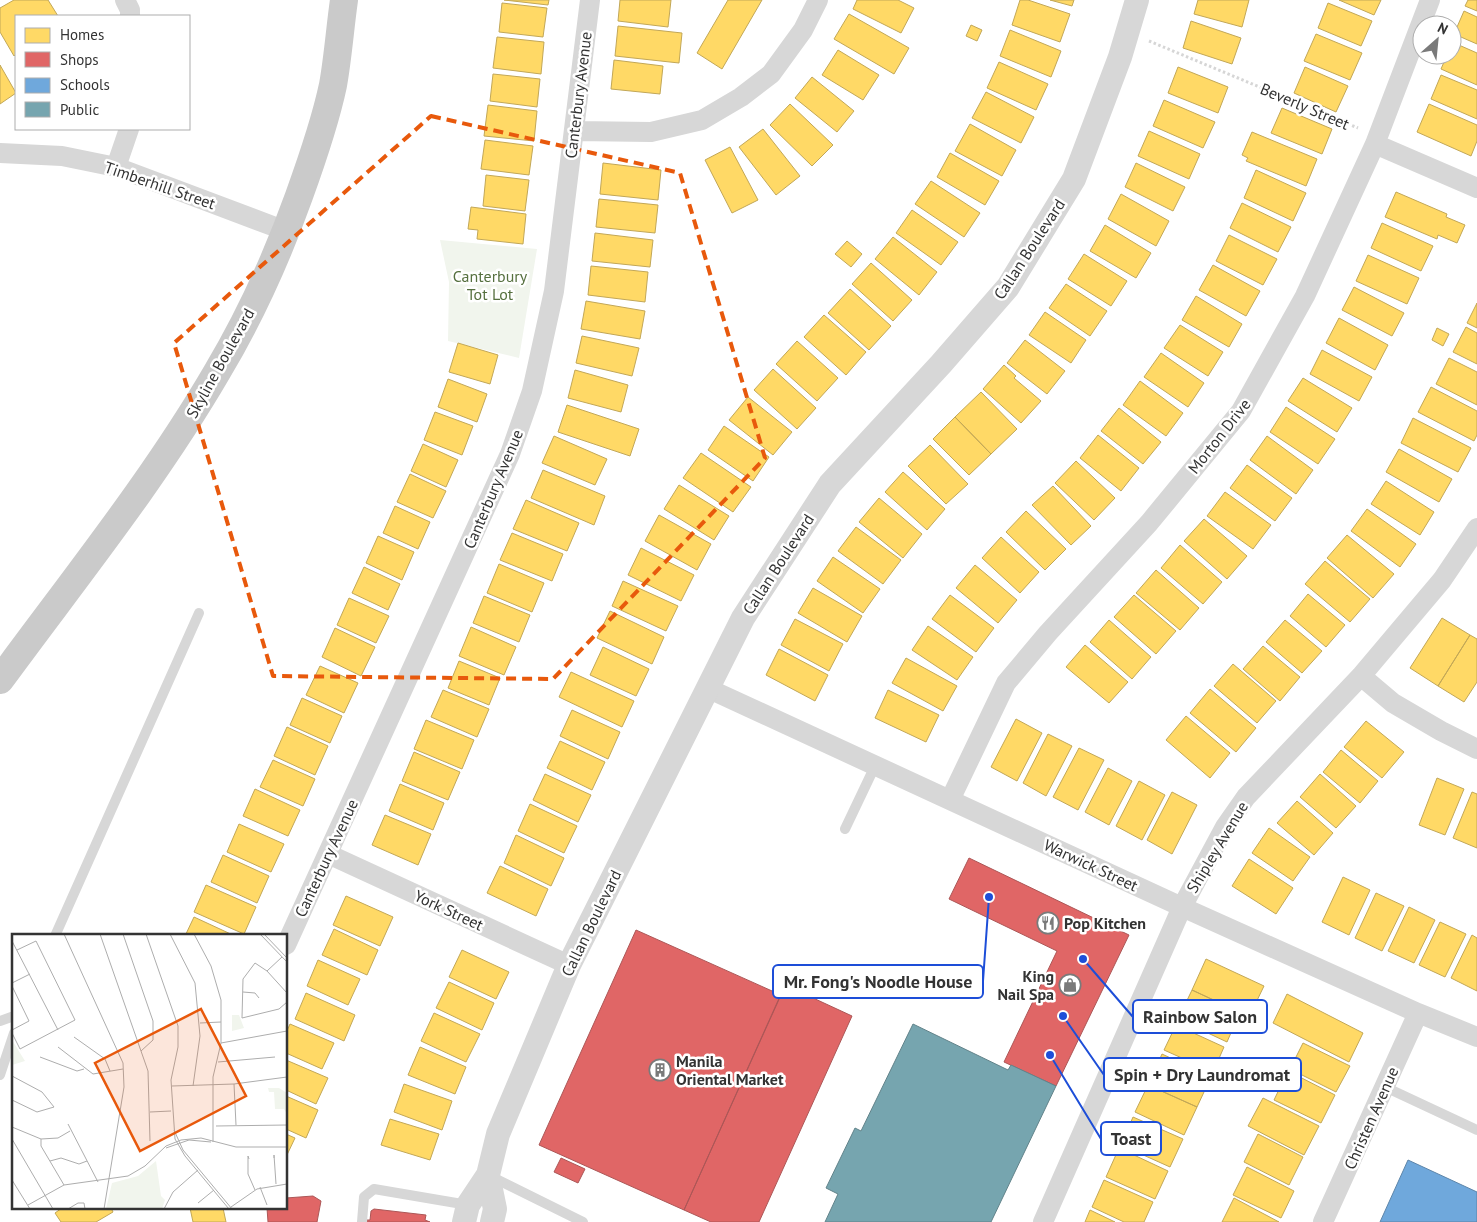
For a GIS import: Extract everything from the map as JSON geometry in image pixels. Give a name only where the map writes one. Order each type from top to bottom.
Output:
[{"type":"main road","name":"Skyline Boulevard","points":[[0,680],[102,543],[179,433],[222,362],[254,302],[286,231],[312,159],[332,86],[344,0]]},
{"type":"street","points":[[125,0],[130,10],[130,15]]},
{"type":"street","name":"Canterbury Avenue","points":[[288,941],[510,454],[532,391],[554,291],[590,0]]},
{"type":"street","points":[[575,131],[651,132],[702,120],[741,97],[771,74],[803,30],[818,0]]},
{"type":"street","name":"Callan Boulevard","points":[[466,1213],[488,1175],[498,1134],[570,965],[743,618],[830,484],[941,364],[1008,287],[1074,179],[1120,57],[1137,0]]},
{"type":"street","name":"Morton Drive","points":[[950,800],[1006,683],[1048,633],[1149,524],[1241,411],[1305,296],[1375,144],[1430,0]]},
{"type":"street","points":[[116,168],[129,130]]},
{"type":"street","points":[[1375,144],[1477,188]]},
{"type":"street","name":"Timberhill Street","points":[[0,152],[62,156],[116,168],[286,231]]},
{"type":"street","name":"Shipley Avenue","points":[[1044,1222],[1182,907],[1225,827],[1246,797],[1361,676],[1442,580],[1477,528]]},
{"type":"street","points":[[1361,676],[1393,703],[1441,731],[1477,749]]},
{"type":"street","name":"Warwick Street","points":[[707,688],[1182,907],[1418,1013],[1477,1037]]},
{"type":"street","name":"York Street","points":[[328,854],[570,965]]},
{"type":"street","name":"Christen Avenue","points":[[1324,1222],[1418,1013]]},
{"type":"street","name":"Callan Boulevard","points":[[488,1175],[495,1209],[492,1222]]},
{"type":"lane","points":[[56,934],[199,613]]},
{"type":"lane","points":[[845,829],[875,766]]},
{"type":"lane","points":[[0,1021],[12,1017]]},
{"type":"lane","points":[[0,1075],[12,1039]]},
{"type":"lane","points":[[1385,1087],[1477,1130]]},
{"type":"lane","points":[[488,1175],[583,1222]]},
{"type":"lane","points":[[362,1222],[364,1197],[374,1189],[466,1213]]},
{"type":"path","name":"Beverly Street","points":[[1128,33],[1360,129],[1375,144]]},
{"type":"highlighted area","points":[[431,116],[680,173],[765,458],[553,679],[273,676],[174,343]]},
{"type":"green space","name":"Canterbury Tot Lot","points":[[440,240],[537,249],[519,358],[448,341],[449,282]]},
{"type":"building: Homes","points":[[14,0],[48,0],[57,15],[15,15],[14,56],[0,32],[0,8]]},
{"type":"building: Homes","points":[[504,0],[549,0],[548,5]]},
{"type":"building: Homes","points":[[620,0],[671,0],[668,27],[618,21]]},
{"type":"building: Homes","points":[[728,0],[762,0],[722,69],[697,53]]},
{"type":"building: Homes","points":[[857,0],[898,0],[914,8],[901,33],[853,9]]},
{"type":"building: Homes","points":[[1020,0],[1028,0],[1070,14],[1060,42],[1012,25]]},
{"type":"building: Homes","points":[[1050,0],[1074,0],[1072,6]]},
{"type":"building: Homes","points":[[1198,0],[1249,0],[1242,27],[1194,14]]},
{"type":"building: Homes","points":[[1339,0],[1381,0],[1374,15]]},
{"type":"building: Homes","points":[[1468,0],[1477,0],[1477,11],[1465,6]]},
{"type":"building: Homes","points":[[502,3],[547,8],[543,37],[499,32]]},
{"type":"building: Homes","points":[[1328,3],[1372,21],[1361,46],[1318,28]]},
{"type":"building: Homes","points":[[1464,11],[1477,17],[1477,44],[1462,37],[1462,16]]},
{"type":"building: Homes","points":[[849,14],[909,48],[894,74],[834,39]]},
{"type":"building: Homes","points":[[1191,21],[1241,38],[1232,64],[1183,48]]},
{"type":"building: Homes","points":[[971,25],[982,30],[977,41],[966,36]]},
{"type":"building: Homes","points":[[618,26],[682,33],[679,63],[615,56]]},
{"type":"building: Homes","points":[[1010,30],[1061,51],[1051,77],[1000,56]]},
{"type":"building: Homes","points":[[1316,34],[1362,53],[1350,80],[1304,61]]},
{"type":"building: Homes","points":[[497,37],[544,42],[541,74],[493,68]]},
{"type":"building: Homes","points":[[1462,46],[1477,53],[1477,85],[1441,69],[1443,65],[1462,65]]},
{"type":"building: Homes","points":[[838,50],[879,75],[863,100],[822,75]]},
{"type":"building: Homes","points":[[614,60],[663,66],[660,94],[611,89]]},
{"type":"building: Homes","points":[[999,62],[1048,84],[1036,110],[987,88]]},
{"type":"building: Homes","points":[[0,65],[15,94],[0,104]]},
{"type":"building: Homes","points":[[1178,67],[1228,87],[1218,113],[1168,93]]},
{"type":"building: Homes","points":[[1305,67],[1348,86],[1336,112],[1294,93]]},
{"type":"building: Homes","points":[[493,74],[540,79],[537,107],[490,101]]},
{"type":"building: Homes","points":[[1441,75],[1477,90],[1477,119],[1431,99]]},
{"type":"building: Homes","points":[[812,77],[854,111],[837,132],[795,98]]},
{"type":"building: Homes","points":[[986,92],[1034,117],[1021,143],[972,118]]},
{"type":"building: Homes","points":[[1164,100],[1215,122],[1203,148],[1153,126]]},
{"type":"building: Homes","points":[[790,104],[833,145],[812,166],[770,125]]},
{"type":"building: Homes","points":[[1429,104],[1477,125],[1477,141],[1471,156],[1417,132]]},
{"type":"building: Homes","points":[[488,105],[537,111],[534,141],[484,136]]},
{"type":"building: Homes","points":[[1282,108],[1332,129],[1322,154],[1271,133]]},
{"type":"building: Homes","points":[[970,124],[1016,150],[1002,176],[955,151]]},
{"type":"building: Homes","points":[[763,129],[800,176],[776,195],[739,147]]},
{"type":"building: Homes","points":[[1149,131],[1200,154],[1189,179],[1138,156]]},
{"type":"building: Homes","points":[[1252,132],[1317,159],[1306,186],[1246,161],[1248,158],[1242,155]]},
{"type":"building: Homes","points":[[485,140],[533,146],[529,175],[481,169]]},
{"type":"building: Homes","points":[[730,147],[758,200],[732,213],[705,160]]},
{"type":"building: Homes","points":[[950,153],[999,181],[985,205],[937,177]]},
{"type":"building: Homes","points":[[603,163],[661,170],[658,200],[600,194]]},
{"type":"building: Homes","points":[[1136,163],[1185,187],[1173,211],[1125,187]]},
{"type":"building: Homes","points":[[1256,170],[1306,193],[1293,221],[1244,198]]},
{"type":"building: Homes","points":[[486,175],[529,180],[525,211],[483,206]]},
{"type":"building: Homes","points":[[931,181],[980,213],[964,237],[915,204]]},
{"type":"building: Homes","points":[[1396,192],[1447,214],[1446,217],[1465,225],[1457,243],[1438,235],[1437,239],[1385,217]]},
{"type":"building: Homes","points":[[1121,194],[1169,221],[1156,246],[1108,219]]},
{"type":"building: Homes","points":[[599,199],[658,205],[655,233],[596,227]]},
{"type":"building: Homes","points":[[1242,203],[1291,227],[1278,252],[1230,228]]},
{"type":"building: Homes","points":[[471,207],[526,214],[523,244],[477,239],[478,230],[468,229]]},
{"type":"building: Homes","points":[[912,210],[958,242],[941,265],[896,233]]},
{"type":"building: Homes","points":[[1382,223],[1433,246],[1421,271],[1371,248]]},
{"type":"building: Homes","points":[[1105,225],[1151,253],[1136,278],[1090,251]]},
{"type":"building: Homes","points":[[595,233],[653,240],[650,267],[592,261]]},
{"type":"building: Homes","points":[[1229,235],[1277,259],[1263,285],[1216,261]]},
{"type":"building: Homes","points":[[893,237],[937,272],[919,295],[875,259]]},
{"type":"building: Homes","points":[[847,241],[862,254],[851,267],[835,254]]},
{"type":"building: Homes","points":[[1084,254],[1127,281],[1111,306],[1068,279]]},
{"type":"building: Homes","points":[[1368,255],[1419,278],[1407,304],[1356,281]]},
{"type":"building: Homes","points":[[871,263],[912,300],[893,321],[852,284]]},
{"type":"building: Homes","points":[[1213,265],[1260,291],[1246,316],[1199,290]]},
{"type":"building: Homes","points":[[591,266],[648,272],[645,302],[588,295]]},
{"type":"building: Homes","points":[[1066,284],[1107,311],[1090,336],[1049,308]]},
{"type":"building: Homes","points":[[1354,287],[1404,313],[1392,336],[1342,310]]},
{"type":"building: Homes","points":[[850,289],[891,326],[869,350],[828,313]]},
{"type":"building: Homes","points":[[1196,296],[1242,324],[1229,347],[1182,320]]},
{"type":"building: Homes","points":[[586,301],[645,311],[640,339],[581,329]]},
{"type":"building: Homes","points":[[1477,303],[1477,328],[1467,323]]},
{"type":"building: Homes","points":[[1045,312],[1086,340],[1071,363],[1029,335]]},
{"type":"building: Homes","points":[[824,315],[866,352],[846,375],[804,337]]},
{"type":"building: Homes","points":[[1339,318],[1388,345],[1375,370],[1326,343]]},
{"type":"building: Homes","points":[[1180,325],[1223,352],[1208,376],[1164,348]]},
{"type":"building: Homes","points":[[1466,327],[1477,333],[1477,364],[1453,352]]},
{"type":"building: Homes","points":[[1437,328],[1449,334],[1443,346],[1432,340]]},
{"type":"building: Homes","points":[[582,336],[639,348],[632,376],[576,363]]},
{"type":"building: Homes","points":[[1025,340],[1065,371],[1047,394],[1007,363]]},
{"type":"building: Homes","points":[[797,341],[838,378],[817,401],[776,364]]},
{"type":"building: Homes","points":[[458,343],[498,355],[490,384],[449,372]]},
{"type":"building: Homes","points":[[1322,350],[1372,377],[1359,401],[1310,374]]},
{"type":"building: Homes","points":[[1161,353],[1204,383],[1188,407],[1144,377]]},
{"type":"building: Homes","points":[[1449,358],[1477,372],[1477,405],[1436,384]]},
{"type":"building: Homes","points":[[1004,365],[1016,376],[1014,378],[1041,401],[1021,423],[983,389]]},
{"type":"building: Homes","points":[[773,369],[816,408],[797,429],[754,390]]},
{"type":"building: Homes","points":[[575,370],[628,385],[621,412],[568,398]]},
{"type":"building: Homes","points":[[1303,378],[1352,408],[1337,432],[1288,401]]},
{"type":"building: Homes","points":[[448,379],[487,394],[477,422],[438,407]]},
{"type":"building: Homes","points":[[1140,381],[1183,413],[1166,436],[1123,405]]},
{"type":"building: Homes","points":[[1431,387],[1477,411],[1477,435],[1474,441],[1418,412]]},
{"type":"building: Homes","points":[[981,392],[1017,429],[991,454],[955,417]]},
{"type":"building: Homes","points":[[748,397],[792,432],[773,455],[729,420]]},
{"type":"building: Homes","points":[[567,405],[639,429],[630,456],[558,432]]},
{"type":"building: Homes","points":[[1286,407],[1335,439],[1318,464],[1270,432]]},
{"type":"building: Homes","points":[[1119,408],[1161,442],[1143,464],[1101,431]]},
{"type":"building: Homes","points":[[435,412],[473,426],[462,455],[424,440]]},
{"type":"building: Homes","points":[[955,417],[991,454],[969,475],[933,439]]},
{"type":"building: Homes","points":[[1413,418],[1471,448],[1458,472],[1401,443]]},
{"type":"building: Homes","points":[[724,426],[769,457],[753,481],[708,450]]},
{"type":"building: Homes","points":[[1098,435],[1139,468],[1121,491],[1080,458]]},
{"type":"building: Homes","points":[[554,436],[607,459],[595,485],[542,463]]},
{"type":"building: Homes","points":[[1267,436],[1313,470],[1296,494],[1250,460]]},
{"type":"building: Homes","points":[[423,444],[458,460],[446,487],[411,471]]},
{"type":"building: Homes","points":[[930,445],[968,484],[946,504],[908,466]]},
{"type":"building: Homes","points":[[1399,449],[1452,479],[1439,502],[1386,472]]},
{"type":"building: Homes","points":[[701,453],[751,487],[733,512],[683,478]]},
{"type":"building: Homes","points":[[1076,461],[1115,498],[1094,520],[1055,483]]},
{"type":"building: Homes","points":[[1247,465],[1292,498],[1275,521],[1230,488]]},
{"type":"building: Homes","points":[[543,470],[605,496],[594,525],[531,498]]},
{"type":"building: Homes","points":[[903,472],[945,509],[927,530],[885,492]]},
{"type":"building: Homes","points":[[410,474],[446,491],[433,518],[397,502]]},
{"type":"building: Homes","points":[[1386,481],[1434,512],[1420,535],[1371,504]]},
{"type":"building: Homes","points":[[679,485],[729,516],[714,540],[664,509]]},
{"type":"building: Homes","points":[[1053,486],[1091,526],[1071,545],[1032,505]]},
{"type":"building: Homes","points":[[1225,492],[1271,525],[1253,549],[1207,516]]},
{"type":"building: Homes","points":[[879,498],[922,534],[903,558],[859,522]]},
{"type":"building: Homes","points":[[526,500],[579,523],[567,551],[513,529]]},
{"type":"building: Homes","points":[[395,506],[430,522],[418,549],[383,533]]},
{"type":"building: Homes","points":[[1367,509],[1416,544],[1400,567],[1351,531]]},
{"type":"building: Homes","points":[[1026,511],[1066,549],[1045,570],[1006,532]]},
{"type":"building: Homes","points":[[659,515],[711,544],[697,570],[645,541]]},
{"type":"building: Homes","points":[[1204,519],[1247,556],[1227,579],[1184,541]]},
{"type":"building: Homes","points":[[856,527],[901,560],[883,584],[838,551]]},
{"type":"building: Homes","points":[[512,533],[563,554],[552,581],[500,560]]},
{"type":"building: Homes","points":[[1347,535],[1394,574],[1373,598],[1327,558]]},
{"type":"building: Homes","points":[[378,536],[414,552],[402,580],[366,563]]},
{"type":"building: Homes","points":[[1001,537],[1039,572],[1020,593],[982,558]]},
{"type":"building: Homes","points":[[1180,545],[1222,582],[1203,604],[1161,568]]},
{"type":"building: Homes","points":[[641,548],[694,575],[681,601],[628,575]]},
{"type":"building: Homes","points":[[833,557],[880,589],[863,613],[817,581]]},
{"type":"building: Homes","points":[[1325,561],[1370,599],[1350,622],[1305,584]]},
{"type":"building: Homes","points":[[499,564],[544,583],[532,612],[487,593]]},
{"type":"building: Homes","points":[[975,565],[1017,600],[998,623],[956,588]]},
{"type":"building: Homes","points":[[364,567],[400,584],[388,610],[352,593]]},
{"type":"building: Homes","points":[[1156,570],[1199,608],[1180,630],[1136,593]]},
{"type":"building: Homes","points":[[623,581],[678,606],[666,631],[612,606]]},
{"type":"building: Homes","points":[[813,588],[862,616],[847,642],[798,613]]},
{"type":"building: Homes","points":[[1308,594],[1345,625],[1326,647],[1290,616]]},
{"type":"building: Homes","points":[[950,595],[994,628],[976,652],[932,619]]},
{"type":"building: Homes","points":[[1134,595],[1176,631],[1156,654],[1114,617]]},
{"type":"building: Homes","points":[[484,596],[530,615],[519,642],[473,623]]},
{"type":"building: Homes","points":[[349,598],[389,616],[376,643],[337,625]]},
{"type":"building: Homes","points":[[610,611],[664,637],[652,664],[597,638]]},
{"type":"building: Homes","points":[[1442,618],[1470,635],[1438,686],[1410,668]]},
{"type":"building: Homes","points":[[795,619],[843,644],[829,671],[781,645]]},
{"type":"building: Homes","points":[[1109,620],[1151,657],[1132,679],[1090,642]]},
{"type":"building: Homes","points":[[1285,620],[1322,651],[1302,673],[1266,642]]},
{"type":"building: Homes","points":[[928,626],[973,657],[957,680],[912,650]]},
{"type":"building: Homes","points":[[471,627],[516,647],[504,675],[459,656]]},
{"type":"building: Homes","points":[[335,628],[375,647],[361,676],[322,657]]},
{"type":"building: Homes","points":[[1470,635],[1477,639],[1477,682],[1464,702],[1438,686]]},
{"type":"building: Homes","points":[[1085,645],[1128,682],[1109,703],[1066,667]]},
{"type":"building: Homes","points":[[1263,646],[1300,677],[1280,701],[1243,669]]},
{"type":"building: Homes","points":[[603,647],[649,669],[636,696],[590,675]]},
{"type":"building: Homes","points":[[779,649],[828,675],[815,701],[766,675]]},
{"type":"building: Homes","points":[[906,658],[957,686],[943,711],[892,683]]},
{"type":"building: Homes","points":[[459,661],[500,678],[489,705],[448,688]]},
{"type":"building: Homes","points":[[1233,664],[1276,701],[1257,723],[1214,686]]},
{"type":"building: Homes","points":[[320,666],[358,683],[344,713],[306,695]]},
{"type":"building: Homes","points":[[571,672],[634,701],[622,727],[559,697]]},
{"type":"building: Homes","points":[[1210,689],[1256,728],[1236,752],[1190,713]]},
{"type":"building: Homes","points":[[443,690],[489,709],[477,737],[431,717]]},
{"type":"building: Homes","points":[[888,690],[939,715],[926,742],[875,718]]},
{"type":"building: Homes","points":[[302,698],[342,716],[330,743],[290,725]]},
{"type":"building: Homes","points":[[572,710],[620,732],[608,759],[560,736]]},
{"type":"building: Homes","points":[[1186,716],[1230,753],[1210,778],[1166,740]]},
{"type":"building: Homes","points":[[1016,719],[1042,733],[1017,781],[991,767]]},
{"type":"building: Homes","points":[[426,720],[474,740],[462,769],[414,749]]},
{"type":"building: Homes","points":[[1366,721],[1404,752],[1382,778],[1344,747]]},
{"type":"building: Homes","points":[[287,727],[328,746],[315,775],[274,756]]},
{"type":"building: Homes","points":[[1048,734],[1072,746],[1046,796],[1023,783]]},
{"type":"building: Homes","points":[[560,741],[605,762],[592,790],[547,768]]},
{"type":"building: Homes","points":[[1079,748],[1104,760],[1078,810],[1053,797]]},
{"type":"building: Homes","points":[[1341,750],[1378,781],[1360,803],[1323,772]]},
{"type":"building: Homes","points":[[414,752],[460,772],[448,800],[402,781]]},
{"type":"building: Homes","points":[[273,760],[315,779],[303,806],[260,787]]},
{"type":"building: Homes","points":[[1108,768],[1132,781],[1109,825],[1085,812]]},
{"type":"building: Homes","points":[[545,774],[591,795],[578,822],[533,800]]},
{"type":"building: Homes","points":[[1320,774],[1356,806],[1336,828],[1300,797]]},
{"type":"building: Homes","points":[[1437,778],[1464,789],[1445,835],[1419,825]]},
{"type":"building: Homes","points":[[1139,781],[1165,795],[1142,840],[1116,826]]},
{"type":"building: Homes","points":[[400,784],[444,803],[433,830],[389,811]]},
{"type":"building: Homes","points":[[255,789],[300,810],[288,836],[243,816]]},
{"type":"building: Homes","points":[[1172,792],[1197,805],[1172,854],[1147,840]]},
{"type":"building: Homes","points":[[1472,792],[1477,794],[1477,848],[1453,838]]},
{"type":"building: Homes","points":[[1297,801],[1333,833],[1314,855],[1277,823]]},
{"type":"building: Homes","points":[[530,804],[577,826],[564,853],[518,831]]},
{"type":"building: Homes","points":[[385,815],[431,834],[418,865],[372,845]]},
{"type":"building: Homes","points":[[239,824],[284,844],[271,872],[227,852]]},
{"type":"building: Homes","points":[[1269,828],[1310,857],[1293,881],[1252,853]]},
{"type":"building: Homes","points":[[516,835],[564,858],[551,886],[504,863]]},
{"type":"building: Homes","points":[[223,855],[269,876],[257,903],[211,882]]},
{"type":"building: Homes","points":[[1249,859],[1293,888],[1276,914],[1232,886]]},
{"type":"building: Homes","points":[[500,866],[548,889],[536,916],[487,893]]},
{"type":"building: Homes","points":[[1343,877],[1370,890],[1349,935],[1322,922]]},
{"type":"building: Homes","points":[[206,885],[256,907],[244,934],[194,912]]},
{"type":"building: Homes","points":[[1376,893],[1404,906],[1382,951],[1355,938]]},
{"type":"building: Homes","points":[[346,896],[393,917],[380,946],[333,925]]},
{"type":"building: Homes","points":[[1409,907],[1435,920],[1414,963],[1388,951]]},
{"type":"building: Homes","points":[[194,917],[231,934],[186,934]]},
{"type":"building: Homes","points":[[1440,922],[1466,934],[1445,977],[1419,965]]},
{"type":"building: Homes","points":[[334,929],[378,950],[367,975],[322,955]]},
{"type":"building: Homes","points":[[1472,935],[1477,938],[1477,991],[1451,978]]},
{"type":"building: Homes","points":[[462,950],[509,972],[496,999],[449,977]]},
{"type":"building: Homes","points":[[1206,959],[1264,986],[1249,1017],[1192,990]]},
{"type":"building: Homes","points":[[318,960],[360,979],[348,1005],[307,986]]},
{"type":"building: Homes","points":[[449,982],[494,1003],[482,1030],[436,1008]]},
{"type":"building: Homes","points":[[1192,990],[1240,1012],[1227,1042],[1178,1019]]},
{"type":"building: Homes","points":[[306,993],[355,1015],[344,1041],[295,1019]]},
{"type":"building: Homes","points":[[1287,994],[1363,1033],[1349,1062],[1273,1023]]},
{"type":"building: Homes","points":[[434,1013],[480,1034],[466,1062],[421,1041]]},
{"type":"building: Homes","points":[[290,1024],[334,1043],[322,1069],[288,1054],[288,1028]]},
{"type":"building: Homes","points":[[1176,1025],[1224,1047],[1213,1072],[1164,1050]]},
{"type":"building: Homes","points":[[1303,1043],[1350,1066],[1336,1092],[1290,1069]]},
{"type":"building: Homes","points":[[420,1047],[466,1067],[455,1094],[408,1075]]},
{"type":"building: Homes","points":[[1162,1054],[1211,1077],[1197,1107],[1148,1085]]},
{"type":"building: Homes","points":[[288,1061],[328,1078],[316,1104],[288,1091]]},
{"type":"building: Homes","points":[[1288,1071],[1335,1095],[1321,1123],[1274,1100]]},
{"type":"building: Homes","points":[[404,1084],[452,1101],[442,1130],[394,1112]]},
{"type":"building: Homes","points":[[1148,1085],[1197,1107],[1184,1135],[1135,1112]]},
{"type":"building: Homes","points":[[288,1097],[318,1110],[306,1138],[288,1130]]},
{"type":"building: Homes","points":[[1263,1098],[1319,1126],[1304,1155],[1248,1126]]},
{"type":"building: Homes","points":[[1133,1117],[1183,1139],[1170,1167],[1121,1145]]},
{"type":"building: Homes","points":[[390,1119],[439,1134],[430,1160],[381,1145]]},
{"type":"building: Homes","points":[[1258,1134],[1303,1157],[1289,1185],[1244,1162]]},
{"type":"building: Homes","points":[[288,1135],[295,1138],[288,1153]]},
{"type":"building: Homes","points":[[1119,1148],[1168,1171],[1155,1199],[1106,1177]]},
{"type":"building: Homes","points":[[1247,1167],[1294,1191],[1281,1218],[1233,1195]]},
{"type":"building: Homes","points":[[1104,1180],[1153,1202],[1144,1222],[1124,1222],[1092,1207]]},
{"type":"building: Homes","points":[[1234,1198],[1279,1222],[1222,1222]]},
{"type":"building: Homes","points":[[59,1210],[112,1210],[113,1212],[96,1222],[61,1222],[55,1213]]},
{"type":"building: Homes","points":[[190,1210],[223,1210],[226,1222],[193,1222]]},
{"type":"building: Homes","points":[[1090,1210],[1115,1222],[1085,1222]]},
{"type":"building: Shops","points":[[969,858],[1129,935],[1056,1086],[1004,1062],[1057,951],[949,899]]},
{"type":"building: Shops","name":"Manila Oriental Market","points":[[636,930],[781,995],[684,1210],[539,1145]]},
{"type":"building: Shops","points":[[785,985],[852,1016],[759,1222],[711,1222],[684,1210]]},
{"type":"building: Shops","points":[[561,1158],[585,1169],[578,1183],[554,1172]]},
{"type":"building: Shops","points":[[313,1196],[321,1201],[317,1222],[268,1222],[267,1210],[288,1210],[288,1198]]},
{"type":"building: Shops","points":[[374,1209],[426,1215],[425,1220],[430,1222],[365,1222],[365,1220],[370,1220],[371,1211]]},
{"type":"building: Schools","points":[[1408,1160],[1477,1192],[1477,1222],[1380,1222]]},
{"type":"building: Public","points":[[913,1024],[1008,1070],[1011,1065],[1056,1086],[991,1222],[825,1222],[838,1194],[826,1188],[855,1128],[861,1131]]},
{"type":"place","name":"Mr. Fong's Noodle House","points":[[989,897]]},
{"type":"place","name":"Pop Kitchen","points":[[1048,923]]},
{"type":"place","name":"Rainbow Salon","points":[[1083,959]]},
{"type":"place","name":"King Nail Spa","points":[[1070,985]]},
{"type":"place","name":"Spin + Dry Laundromat","points":[[1063,1016]]},
{"type":"place","name":"Toast","points":[[1050,1055]]},
{"type":"place","name":"Manila Oriental Market","points":[[660,1070]]}]
